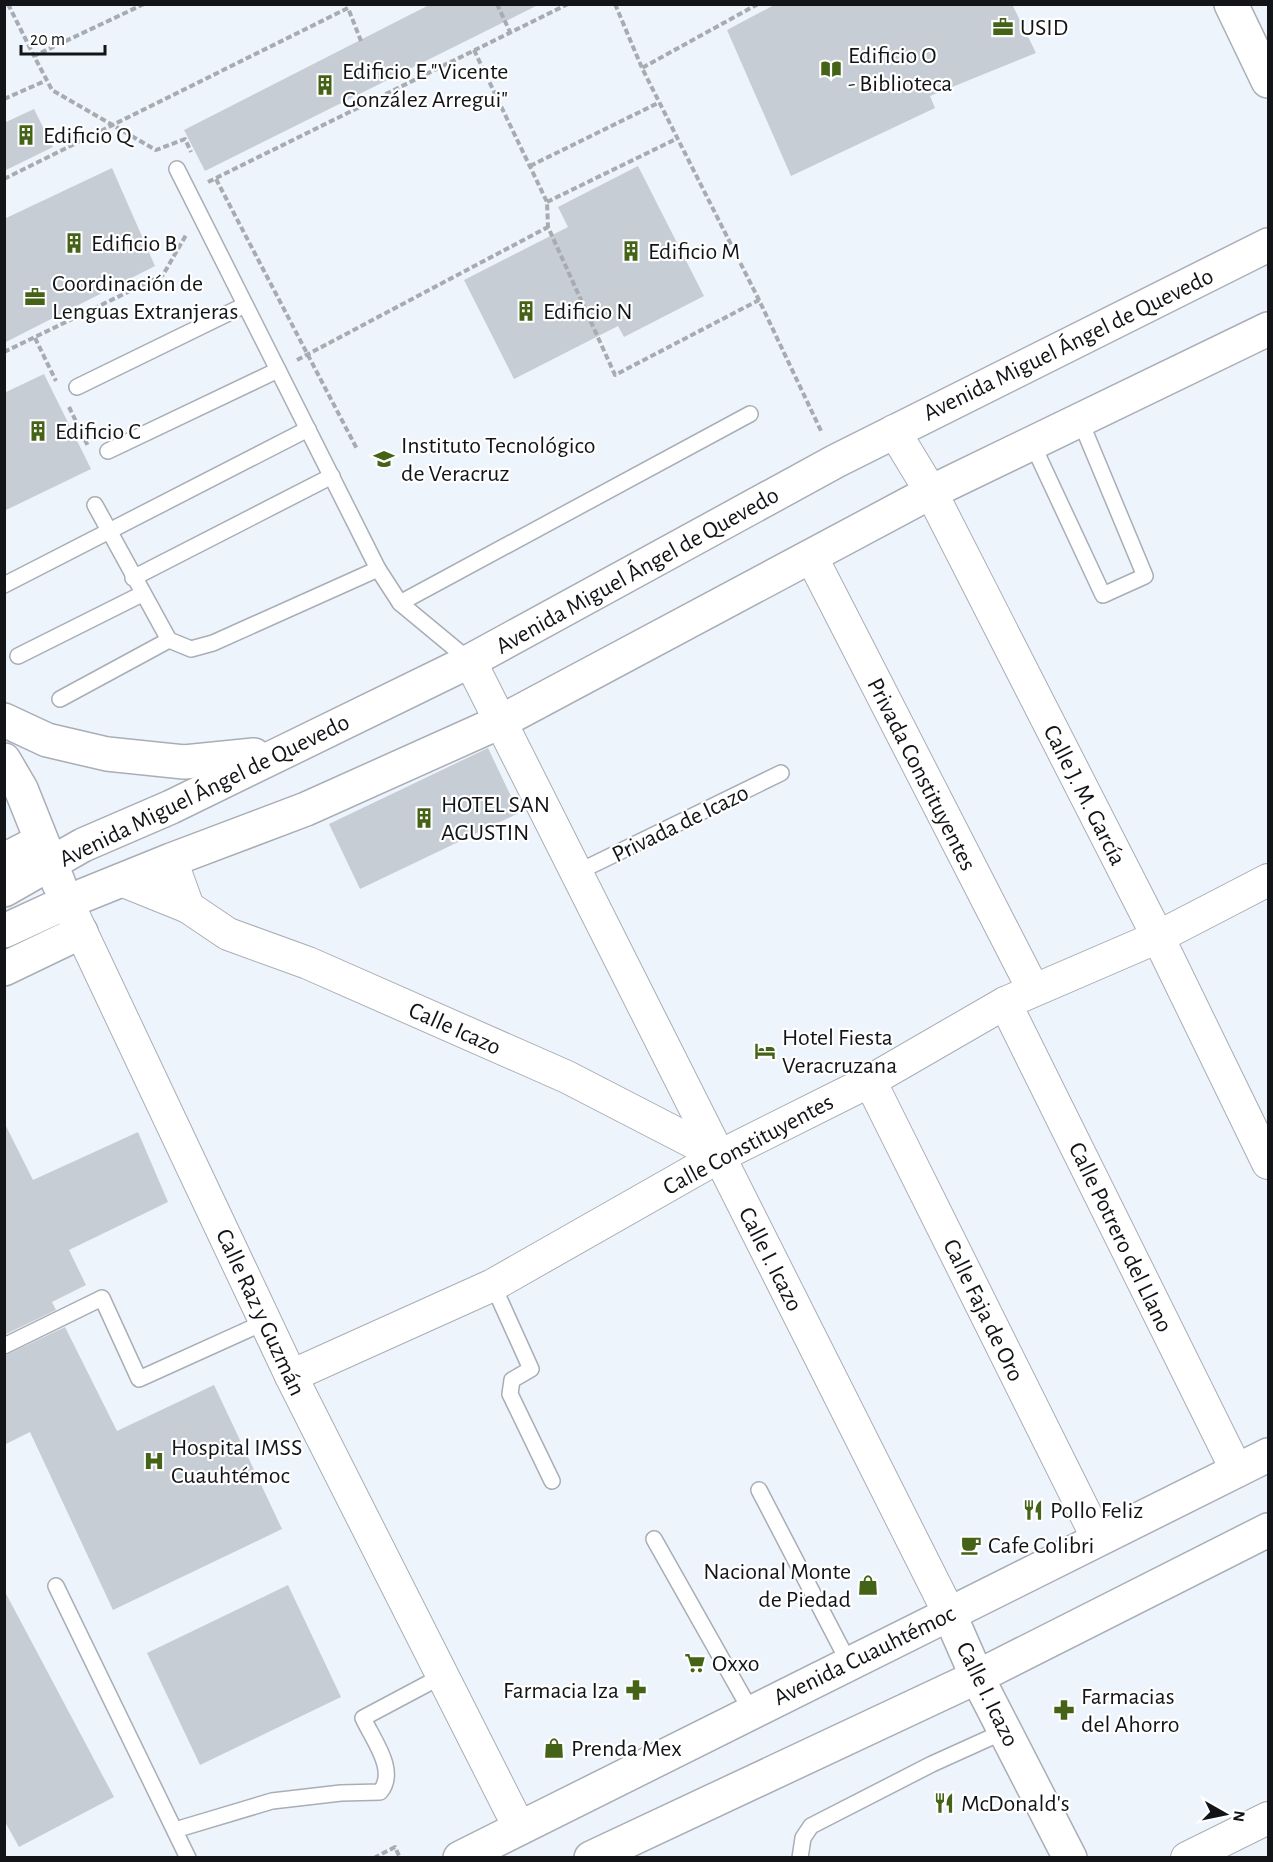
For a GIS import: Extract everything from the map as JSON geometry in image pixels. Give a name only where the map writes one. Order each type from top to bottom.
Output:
[{"type":"main road","points":[[1232,4],[1269,81]]},
{"type":"main road","name":"Avenida Miguel Ángel de Quevedo","points":[[4,890],[46,853],[83,845],[171,807],[277,753],[470,661],[836,461],[1269,245]]},
{"type":"main road","name":"Avenida Miguel Ángel de Quevedo","points":[[4,931],[121,880],[306,809],[502,721],[812,558],[931,492],[1269,329]]},
{"type":"main road","points":[[4,720],[47,740],[107,754],[184,762],[277,753]]},
{"type":"main road","name":"Calle Raz y Guzmán","points":[[4,760],[21,789],[67,902]]},
{"type":"main road","points":[[171,860],[179,826],[230,776]]},
{"type":"main road","name":"Calle Raz y Guzmán","points":[[21,789],[121,880]]},
{"type":"main road","points":[[4,860],[46,853]]},
{"type":"main road","points":[[4,969],[81,932]]},
{"type":"main road","name":"Avenida Cuauhtémoc","points":[[460,1857],[1269,1455]]},
{"type":"main road","points":[[591,1857],[978,1677],[1269,1530]]},
{"type":"main road","name":"Calle I. Icazo","points":[[949,1613],[978,1677],[1070,1857]]},
{"type":"street","name":"Calle J. M. García","points":[[894,431],[931,492],[1158,937],[1269,1163]]},
{"type":"street","name":"Privada Constituyentes","points":[[812,558],[1033,989]]},
{"type":"street","name":"Calle I. Icazo","points":[[470,661],[949,1613]]},
{"type":"street","points":[[171,860],[188,907]]},
{"type":"street","name":"Calle Icazo","points":[[121,880],[188,907],[228,934],[308,963],[567,1077],[720,1156]]},
{"type":"street","name":"Calle Constituyentes","points":[[291,1376],[493,1285],[720,1156],[870,1081],[1005,1003],[1158,937],[1269,880]]},
{"type":"street","name":"Calle Raz y Guzmán","points":[[67,902],[291,1376],[519,1827]]},
{"type":"street","name":"Calle Potrero del Llano","points":[[1005,1003],[1237,1471]]},
{"type":"street","name":"Calle Faja de Oro","points":[[870,1081],[1098,1539]]},
{"type":"street","points":[[1187,1857],[1269,1818]]},
{"type":"lane","points":[[177,169],[378,569],[400,603],[470,661]]},
{"type":"lane","points":[[77,387],[245,305]]},
{"type":"lane","points":[[108,451],[278,370]]},
{"type":"lane","points":[[400,603],[750,414]]},
{"type":"lane","points":[[1032,443],[1103,595],[1145,576],[1080,420]]},
{"type":"lane","points":[[4,585],[308,429]]},
{"type":"lane","points":[[133,578],[332,476]]},
{"type":"lane","points":[[95,505],[169,640],[191,649],[213,643],[378,569]]},
{"type":"lane","points":[[18,656],[142,594]]},
{"type":"lane","points":[[60,699],[169,640]]},
{"type":"lane","name":"Privada de Icazo","points":[[578,872],[781,773]]},
{"type":"lane","points":[[493,1285],[531,1369],[512,1380],[510,1394],[552,1481]]},
{"type":"lane","points":[[4,1346],[102,1298],[139,1379],[265,1322]]},
{"type":"lane","points":[[759,1490],[849,1663]]},
{"type":"lane","points":[[654,1539],[751,1711]]},
{"type":"lane","points":[[56,1586],[188,1857]]},
{"type":"lane","points":[[175,1830],[272,1801],[341,1793],[380,1792],[388,1783],[388,1772],[363,1718],[442,1676]]},
{"type":"lane","points":[[800,1857],[803,1838],[811,1826],[932,1764],[1005,1731]]},
{"type":"path","points":[[8,4],[51,90],[156,150],[185,139],[193,157]]},
{"type":"path","points":[[34,56],[144,4]]},
{"type":"path","points":[[497,4],[510,32]]},
{"type":"path","points":[[201,174],[205,183],[216,179],[568,4]]},
{"type":"path","points":[[615,4],[658,103],[759,300],[836,461]]},
{"type":"path","points":[[642,68],[758,4]]},
{"type":"path","points":[[4,179],[347,6],[361,40]]},
{"type":"path","points":[[474,50],[547,202],[548,227],[615,375],[759,300]]},
{"type":"path","points":[[4,99],[45,81]]},
{"type":"path","points":[[530,166],[658,103]]},
{"type":"path","points":[[547,202],[676,139]]},
{"type":"path","points":[[4,352],[163,275],[216,179]]},
{"type":"path","points":[[216,179],[357,449]]},
{"type":"path","points":[[278,370],[548,227]]},
{"type":"path","points":[[374,1857],[395,1847],[400,1857]]},
{"type":"building","name":"Edificio E \"Vicente González Arregui\"","points":[[431,4],[540,4],[205,171],[184,130]]},
{"type":"building","name":"Edificio O - Biblioteca","points":[[776,4],[1012,4],[1036,53],[930,96],[935,108],[791,176],[727,30]]},
{"type":"building","name":"Edificio Q","points":[[34,109],[53,147],[4,171],[4,123]]},
{"type":"building","points":[[638,166],[704,296],[624,337],[618,326],[514,379],[464,280],[568,227],[558,207]]},
{"type":"building","name":"Edificio B","points":[[112,168],[155,266],[4,343],[4,219]]},
{"type":"building","name":"Edificio C","points":[[44,374],[91,469],[4,511],[4,393]]},
{"type":"building","name":"HOTEL SAN AGUSTIN","points":[[488,748],[519,813],[360,889],[329,824]]},
{"type":"building","points":[[4,1122],[33,1180],[138,1132],[168,1202],[69,1250],[86,1285],[52,1302],[56,1310],[4,1335]]},
{"type":"building","points":[[65,1327],[117,1431],[214,1385],[282,1529],[113,1610],[30,1432],[4,1445],[4,1356]]},
{"type":"building","points":[[288,1585],[341,1697],[200,1765],[147,1653]]},
{"type":"building","points":[[4,1590],[114,1797],[19,1847],[4,1820]]},
{"type":"place","name":"USID","points":[[1003,27]]},
{"type":"place","name":"Edificio O - Biblioteca","points":[[831,69]]},
{"type":"place","name":"Edificio E \"Vicente González Arregui\"","points":[[325,85]]},
{"type":"place","name":"Edificio Q","points":[[26,135]]},
{"type":"place","name":"Edificio B","points":[[74,243]]},
{"type":"place","name":"Edificio M","points":[[631,251]]},
{"type":"place","name":"Coordinación de Lenguas Extranjeras","points":[[35,297]]},
{"type":"place","name":"Edificio N","points":[[526,311]]},
{"type":"place","name":"Edificio C","points":[[38,431]]},
{"type":"place","name":"Instituto Tecnológico de Veracruz","points":[[384,459]]},
{"type":"place","name":"HOTEL SAN AGUSTIN","points":[[424,818]]},
{"type":"place","name":"Hotel Fiesta Veracruzana","points":[[765,1051]]},
{"type":"place","name":"Hospital IMSS Cuauhtémoc","points":[[154,1461]]},
{"type":"place","name":"Pollo Feliz","points":[[1033,1510]]},
{"type":"place","name":"Cafe Colibri","points":[[971,1545]]},
{"type":"place","name":"Nacional Monte de Piedad","points":[[868,1585]]},
{"type":"place","name":"Oxxo","points":[[695,1663]]},
{"type":"place","name":"Farmacia Iza","points":[[636,1690]]},
{"type":"place","name":"Farmacias del Ahorro","points":[[1064,1710]]},
{"type":"place","name":"Prenda Mex","points":[[554,1748]]},
{"type":"place","name":"McDonald's","points":[[944,1803]]}]
